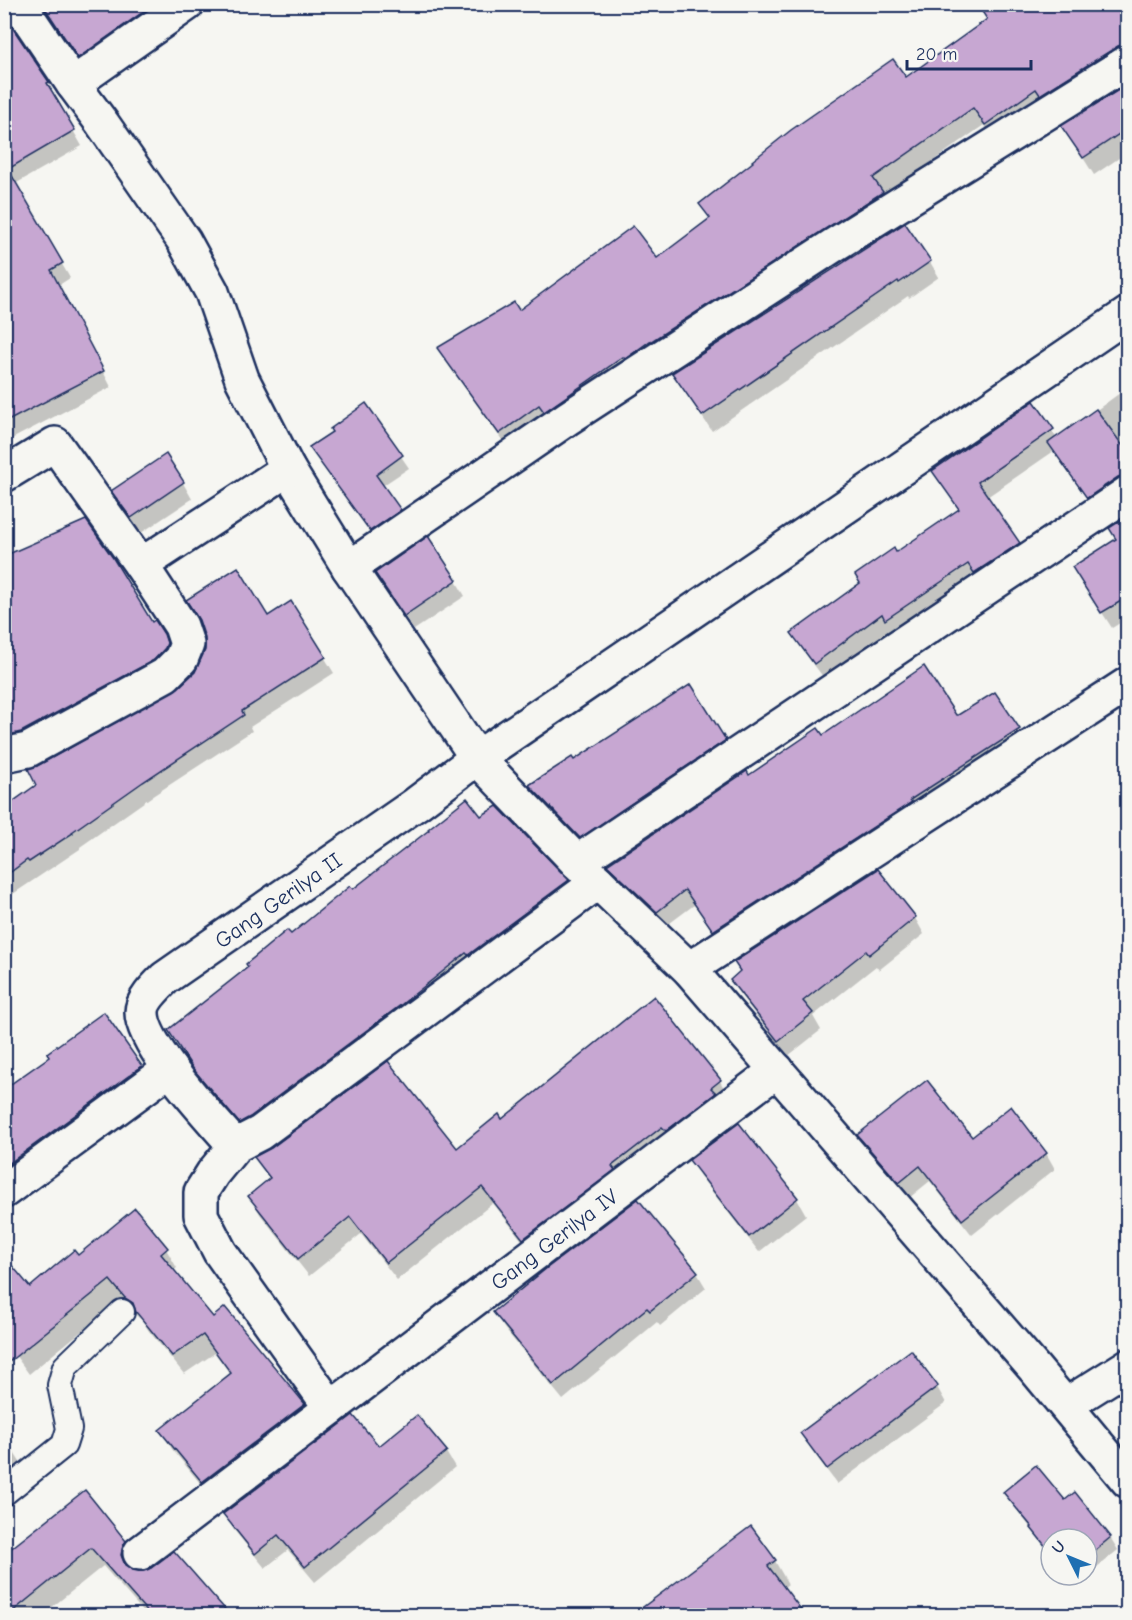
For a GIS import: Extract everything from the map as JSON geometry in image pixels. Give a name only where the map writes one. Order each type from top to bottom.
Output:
[{"type":"street","points":[[19,4],[184,242],[212,292],[242,379],[288,469],[349,568],[477,758],[588,872],[689,969],[1066,1405],[1128,1481]]},
{"type":"street","points":[[73,84],[187,4]]},
{"type":"street","points":[[349,568],[568,418],[834,244],[1128,62]]},
{"type":"street","name":"Gang Gerilya II","points":[[235,1146],[170,1069],[146,1030],[141,1011],[150,993],[165,978],[416,804],[477,758],[1128,314]]},
{"type":"street","points":[[4,476],[56,444],[181,626],[187,644],[181,659],[165,675],[28,750],[4,755]]},
{"type":"street","points":[[141,565],[288,469]]},
{"type":"street","points":[[331,1408],[220,1252],[201,1215],[201,1192],[235,1146],[260,1133],[588,872],[1128,493]]},
{"type":"street","points":[[689,969],[1128,684]]},
{"type":"street","points":[[4,1191],[170,1069]]},
{"type":"street","name":"Gang Gerilya IV","points":[[140,1553],[777,1070]]},
{"type":"street","points":[[1066,1405],[1128,1366]]},
{"type":"lane","points":[[4,1493],[64,1445],[69,1429],[60,1385],[65,1367],[122,1312]]},
{"type":"building","points":[[51,4],[154,4],[78,58],[45,8]]},
{"type":"building","points":[[977,4],[1128,4],[1128,43],[1118,46],[1040,95],[1036,89],[985,125],[973,108],[873,178],[883,192],[625,359],[623,357],[544,412],[539,405],[499,434],[437,348],[514,302],[519,310],[633,226],[657,258],[710,218],[699,204],[791,130],[893,59],[906,77],[987,19]]},
{"type":"building","points":[[12,27],[49,82],[47,83],[75,130],[8,169],[63,263],[51,270],[104,371],[4,423],[4,31]]},
{"type":"building","points":[[1128,84],[1128,128],[1083,158],[1061,126]]},
{"type":"building","points":[[905,223],[931,261],[899,283],[898,281],[702,416],[672,373]]},
{"type":"building","points":[[1034,401],[1054,429],[978,482],[1020,543],[974,573],[968,564],[885,620],[882,614],[814,664],[791,633],[860,583],[855,575],[894,548],[896,552],[959,509],[932,471]]},
{"type":"building","points":[[366,403],[403,455],[376,475],[401,510],[370,531],[309,447],[332,432],[330,429]]},
{"type":"building","points":[[1096,409],[1128,453],[1128,474],[1118,477],[1087,498],[1048,443]]},
{"type":"building","points":[[166,454],[184,482],[131,518],[111,491]]},
{"type":"building","points":[[1128,516],[1128,597],[1101,613],[1072,567],[1116,539],[1109,528]]},
{"type":"building","points":[[86,520],[113,558],[152,622],[155,620],[167,643],[154,660],[21,732],[9,735],[4,728],[4,556]]},
{"type":"building","points":[[428,536],[457,580],[404,616],[375,573]]},
{"type":"building","points":[[238,567],[268,616],[291,601],[326,657],[242,711],[244,715],[143,782],[73,833],[29,862],[27,860],[4,877],[4,808],[36,785],[28,769],[178,688],[195,672],[205,650],[205,638],[199,620],[186,600]]},
{"type":"building","points":[[924,666],[956,715],[995,692],[1020,729],[713,931],[685,890],[657,912],[607,865],[747,771],[749,775],[818,728],[823,735]]},
{"type":"building","points":[[691,684],[726,740],[580,838],[529,785],[572,757],[574,760]]},
{"type":"building","points":[[467,798],[481,816],[497,806],[569,880],[468,955],[466,953],[402,1004],[239,1123],[194,1070],[168,1030],[248,967],[246,964],[287,930],[291,934],[350,886],[353,889]]},
{"type":"building","points":[[878,869],[916,917],[869,955],[866,951],[803,1001],[813,1013],[778,1041],[730,980],[740,971],[734,962]]},
{"type":"building","points":[[654,996],[721,1080],[711,1088],[716,1093],[666,1131],[662,1127],[612,1166],[615,1170],[523,1239],[482,1187],[386,1263],[350,1217],[298,1259],[248,1196],[270,1178],[254,1157],[271,1148],[388,1061],[457,1148],[499,1114],[502,1119]]},
{"type":"building","points":[[104,1012],[142,1066],[4,1167],[4,1089],[49,1057],[47,1053]]},
{"type":"building","points":[[927,1080],[972,1137],[1011,1106],[1047,1153],[962,1220],[920,1166],[899,1183],[857,1135]]},
{"type":"building","points":[[739,1123],[798,1198],[749,1237],[689,1160]]},
{"type":"building","points":[[638,1199],[698,1272],[650,1311],[647,1308],[553,1385],[493,1312]]},
{"type":"building","points":[[135,1208],[168,1248],[161,1254],[213,1317],[225,1307],[305,1404],[202,1482],[159,1430],[231,1373],[203,1335],[172,1356],[136,1312],[133,1303],[125,1298],[110,1280],[4,1366],[4,1256],[30,1287],[74,1250],[78,1255]]},
{"type":"building","points":[[911,1350],[938,1386],[827,1469],[800,1433]]},
{"type":"building","points":[[353,1415],[379,1446],[417,1415],[447,1451],[305,1567],[278,1535],[255,1554],[223,1514]]},
{"type":"building","points":[[1036,1465],[1065,1500],[1075,1492],[1111,1537],[1099,1547],[1099,1527],[1039,1527],[1039,1538],[1003,1492]]},
{"type":"building","points":[[85,1490],[126,1541],[121,1555],[125,1565],[133,1570],[143,1571],[151,1568],[174,1551],[231,1616],[151,1616],[91,1548],[7,1616],[4,1616],[4,1554]]},
{"type":"building","points":[[751,1526],[776,1560],[768,1566],[806,1616],[631,1616]]}]
